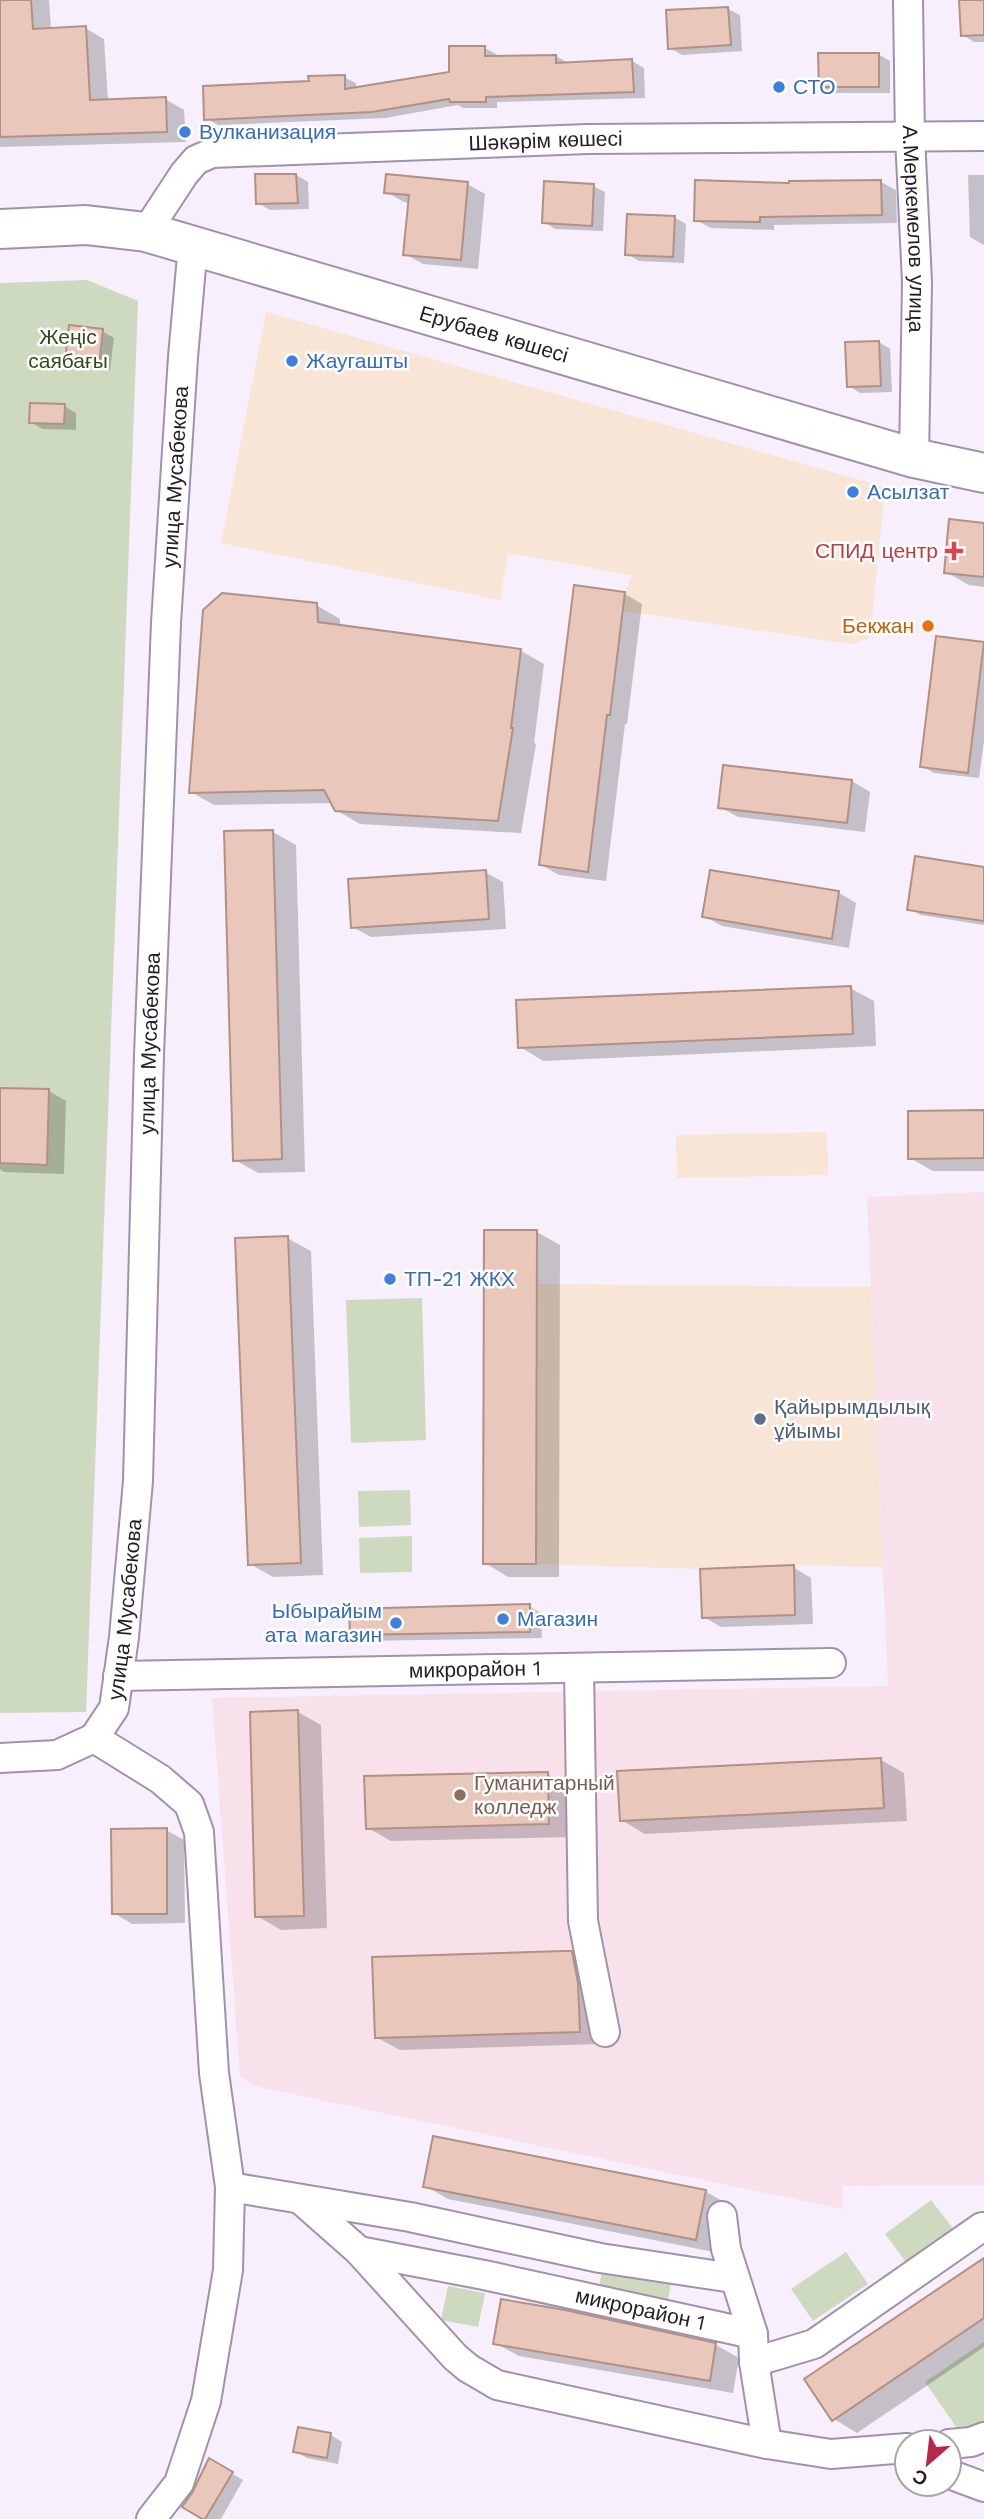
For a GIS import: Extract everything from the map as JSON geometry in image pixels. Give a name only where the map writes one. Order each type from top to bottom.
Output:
[{"type":"main road","name":"Ерубаев көшесі","points":[[0,229],[86,225],[146,232],[914,458],[984,473]]},
{"type":"street","name":"А.Меркемелов улица","points":[[908,0],[910,137],[917,282],[914,458]]},
{"type":"street","name":"Шәкәрім көшесі","points":[[146,232],[184,174],[196,160],[212,153],[588,139],[984,136]]},
{"type":"street","name":"улица Мусабекова","points":[[94,1738],[114,1708],[138,1481],[149,1055],[166,623],[183,357],[194,245]]},
{"type":"street","name":"микрорайон 1","points":[[118,1676],[831,1664]]},
{"type":"street","points":[[579,1669],[583,1921],[605,2032]]},
{"type":"street","points":[[0,1758],[57,1755],[94,1738],[160,1779],[189,1804],[199,1832],[214,2073],[230,2187],[228,2270],[206,2401],[178,2483],[151,2519]]},
{"type":"street","points":[[230,2187],[410,2217],[600,2258],[733,2278]]},
{"type":"street","points":[[300,2199],[359,2251],[455,2357],[468,2368],[498,2385],[767,2444],[831,2454],[893,2449]]},
{"type":"street","points":[[722,2216],[733,2278],[753,2334],[754,2362],[767,2444]]},
{"type":"street","points":[[754,2362],[814,2344],[982,2227]]},
{"type":"street","name":"микрорайон 1","points":[[359,2251],[498,2277],[753,2334]]},
{"type":"street","points":[[963,2443],[984,2437]]},
{"type":"street","points":[[878,2450],[893,2455]]},
{"type":"street","points":[[963,2479],[984,2487]]},
{"type":"shaded area","points":[[266,312],[885,487],[870,638],[851,644],[623,611],[625,592],[632,575],[508,553],[500,600],[221,543]]},
{"type":"shaded area","points":[[827,1132],[828,1175],[677,1178],[676,1135]]},
{"type":"shaded area","points":[[984,1192],[984,2185],[843,2186],[842,2209],[254,2086],[240,2076],[212,1698],[888,1686],[867,1197]]},
{"type":"shaded area","name":"Қайырымдылық ұйымы","points":[[537,1284],[871,1287],[883,1567],[794,1565],[700,1569],[536,1564]]},
{"type":"green space","name":"Жеңіс саябағы","points":[[87,280],[138,301],[86,1712],[0,1713],[0,283]]},
{"type":"green space","points":[[422,1298],[426,1440],[351,1443],[346,1300]]},
{"type":"green space","points":[[410,1490],[411,1525],[359,1527],[358,1491]]},
{"type":"green space","points":[[412,1536],[412,1572],[360,1573],[359,1538]]},
{"type":"green space","points":[[931,2200],[955,2231],[909,2266],[885,2234]]},
{"type":"green space","points":[[846,2252],[868,2284],[813,2321],[791,2289]]},
{"type":"green space","points":[[603,2265],[672,2277],[667,2306],[598,2294]]},
{"type":"green space","points":[[448,2286],[485,2293],[478,2327],[441,2320]]},
{"type":"green space","points":[[984,2342],[984,2423],[963,2437],[963,2428],[957,2428],[925,2382]]},
{"type":"building","points":[[0,0],[31,0],[33,29],[86,26],[90,100],[166,97],[167,132],[0,137]]},
{"type":"building","points":[[959,0],[984,0],[984,35],[961,36]]},
{"type":"building","points":[[728,7],[731,45],[668,49],[666,10]]},
{"type":"building","points":[[449,46],[485,46],[485,56],[556,55],[556,63],[632,59],[634,92],[486,97],[486,102],[450,102],[449,99],[372,112],[204,120],[203,86],[309,81],[308,76],[345,75],[345,89],[449,72]]},
{"type":"building","points":[[818,53],[879,53],[879,87],[819,87]]},
{"type":"building","points":[[255,174],[296,174],[298,203],[256,204]]},
{"type":"building","points":[[386,174],[468,182],[461,260],[403,255],[409,195],[384,193]]},
{"type":"building","points":[[695,180],[789,183],[881,180],[882,215],[760,217],[760,222],[694,221]]},
{"type":"building","points":[[544,181],[594,184],[592,226],[542,223]]},
{"type":"building","points":[[627,214],[675,216],[673,257],[625,255]]},
{"type":"building","points":[[69,325],[103,329],[99,365],[65,361]]},
{"type":"building","points":[[879,341],[881,386],[847,387],[845,342]]},
{"type":"building","points":[[30,403],[65,404],[64,424],[29,423]]},
{"type":"building","points":[[949,519],[984,523],[984,577],[944,573]]},
{"type":"building","points":[[574,585],[625,592],[588,872],[539,865]]},
{"type":"building","points":[[222,593],[317,603],[318,622],[521,649],[513,728],[498,821],[335,811],[324,790],[189,793],[203,610]]},
{"type":"building","points":[[936,636],[984,642],[968,773],[920,767]]},
{"type":"building","points":[[723,765],[852,780],[847,823],[718,808]]},
{"type":"building","points":[[273,830],[282,1159],[233,1161],[224,831]]},
{"type":"building","points":[[915,856],[984,867],[984,921],[907,910]]},
{"type":"building","points":[[486,870],[489,919],[351,928],[348,879]]},
{"type":"building","points":[[710,870],[839,891],[832,939],[702,917]]},
{"type":"building","points":[[851,986],[853,1034],[518,1048],[516,1000]]},
{"type":"building","points":[[0,1088],[49,1089],[47,1165],[0,1163]]},
{"type":"building","points":[[984,1110],[984,1158],[908,1159],[908,1111]]},
{"type":"building","points":[[484,1230],[537,1230],[536,1564],[483,1564]]},
{"type":"building","points":[[288,1236],[301,1563],[248,1565],[235,1238]]},
{"type":"building","points":[[794,1565],[795,1615],[702,1618],[700,1569]]},
{"type":"building","points":[[530,1604],[530,1632],[350,1635],[349,1609]]},
{"type":"building","points":[[298,1710],[304,1916],[255,1917],[250,1712]]},
{"type":"building","points":[[881,1758],[884,1808],[620,1821],[617,1771]]},
{"type":"building","name":"Гуманитарный колледж","points":[[548,1772],[549,1824],[366,1829],[364,1776]]},
{"type":"building","points":[[167,1828],[167,1914],[112,1914],[111,1829]]},
{"type":"building","points":[[572,1951],[578,1983],[580,2032],[375,2038],[372,1957]]},
{"type":"building","points":[[433,2136],[706,2190],[696,2240],[423,2187]]},
{"type":"building","points":[[984,2258],[984,2318],[832,2421],[804,2379]]},
{"type":"building","points":[[501,2299],[716,2343],[710,2381],[493,2344]]},
{"type":"building","points":[[298,2427],[331,2433],[327,2458],[293,2452]]},
{"type":"building","points":[[209,2458],[233,2472],[205,2519],[202,2519],[182,2507]]},
{"type":"place","name":"СТО","points":[[779,87]]},
{"type":"place","name":"Вулканизация","points":[[185,132]]},
{"type":"place","name":"Жаугашты","points":[[292,361]]},
{"type":"place","name":"Асылзат","points":[[853,492]]},
{"type":"place","name":"СПИД центр","points":[[954,551]]},
{"type":"place","name":"Бекжан","points":[[928,626]]},
{"type":"place","name":"ТП-21 ЖКХ","points":[[390,1279]]},
{"type":"place","name":"Қайырымдылық ұйымы","points":[[760,1419]]},
{"type":"place","name":"Магазин","points":[[503,1619]]},
{"type":"place","name":"Ыбырайым ата магазин","points":[[396,1623]]},
{"type":"place","name":"Гуманитарный колледж","points":[[460,1795]]}]
